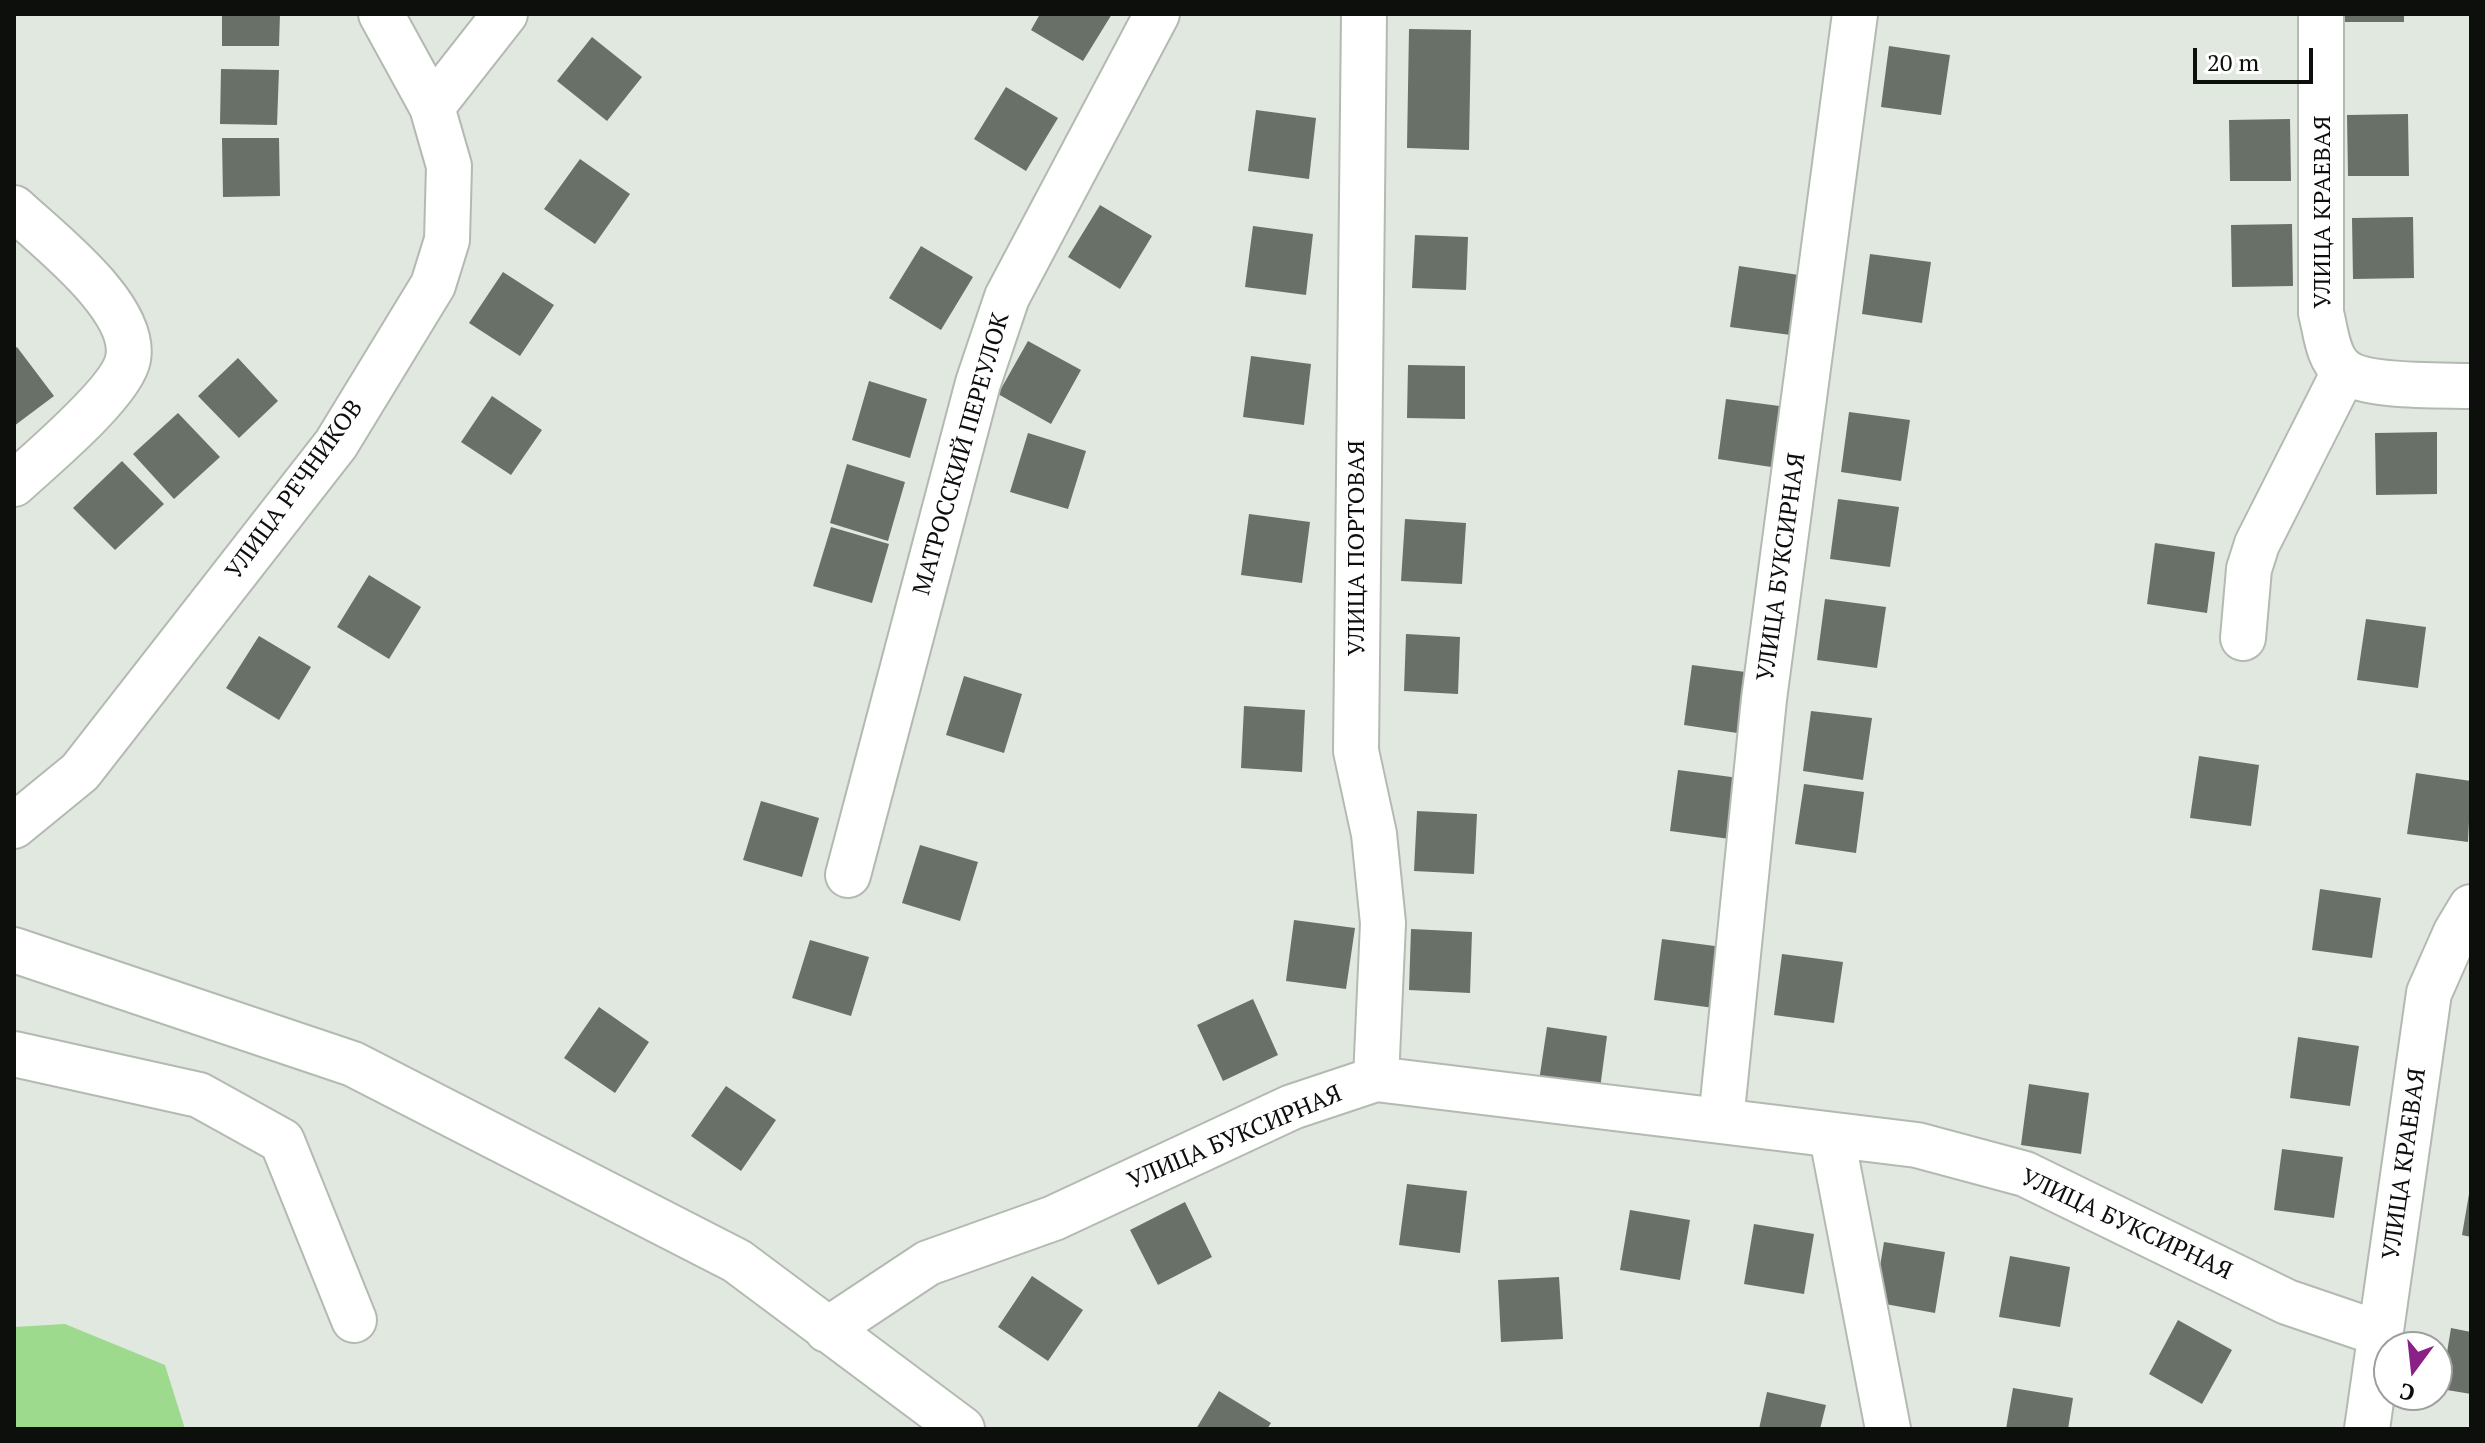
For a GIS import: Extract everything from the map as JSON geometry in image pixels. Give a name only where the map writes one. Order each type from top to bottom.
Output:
[{"type":"street","name":"УЛИЦА РЕЧНИКОВ","points":[[14,826],[80,772],[336,444],[433,285],[447,240],[449,166],[432,107],[381,14]]},
{"type":"street","points":[[432,107],[505,14]]},
{"type":"street","name":"МАТРОССКИЙ ПЕРЕУЛОК","points":[[848,875],[978,383],[1007,297],[1157,14]]},
{"type":"street","name":"УЛИЦА ПОРТОВАЯ","points":[[1364,14],[1356,751],[1374,834],[1383,923],[1376,1079]]},
{"type":"street","name":"УЛИЦА БУКСИРНАЯ","points":[[1721,1121],[1764,699],[1855,14]]},
{"type":"street","name":"УЛИЦА КРАЕВАЯ","points":[[2321,14],[2321,313],[2331,354],[2344,372]]},
{"type":"street","points":[[14,208],[74,264],[123,320],[128,359],[107,395],[14,484]]},
{"type":"street","points":[[2243,638],[2249,569],[2257,544],[2344,372],[2393,384],[2471,386]]},
{"type":"street","name":"УЛИЦА КРАЕВАЯ","points":[[2381,1331],[2429,993],[2456,932],[2471,907]]},
{"type":"street","points":[[14,950],[353,1064],[737,1261],[962,1429]]},
{"type":"street","points":[[14,1054],[199,1095],[282,1141],[354,1320]]},
{"type":"street","name":"УЛИЦА БУКСИРНАЯ","points":[[827,1330],[928,1263],[1054,1218],[1292,1107],[1376,1079],[1917,1145],[2025,1174],[2287,1302],[2373,1331]]},
{"type":"street","points":[[1832,1137],[1888,1429]]},
{"type":"street","name":"УЛИЦА КРАЕВАЯ","points":[[2367,1429],[2373,1388]]},
{"type":"shaded area","points":[[65,1324],[165,1365],[185,1429],[14,1429],[14,1327]]},
{"type":"building","points":[[222,14],[280,14],[279,46],[222,46]]},
{"type":"building","points":[[1040,14],[1112,14],[1083,61],[1031,30]]},
{"type":"building","points":[[2343,14],[2404,14],[2404,22],[2344,22]]},
{"type":"building","points":[[1409,29],[1471,30],[1469,150],[1407,148]]},
{"type":"building","points":[[592,37],[642,77],[607,121],[557,81]]},
{"type":"building","points":[[1889,46],[1950,55],[1941,115],[1881,107]]},
{"type":"building","points":[[221,69],[279,70],[277,125],[220,124]]},
{"type":"building","points":[[1006,87],[1058,118],[1026,171],[974,139]]},
{"type":"building","points":[[1256,110],[1316,118],[1309,179],[1248,171]]},
{"type":"building","points":[[2408,114],[2409,176],[2348,176],[2347,115]]},
{"type":"building","points":[[2290,119],[2291,181],[2230,181],[2229,120]]},
{"type":"building","points":[[222,138],[279,138],[280,196],[223,197]]},
{"type":"building","points":[[580,159],[630,194],[595,244],[544,209]]},
{"type":"building","points":[[1100,205],[1152,236],[1120,289],[1068,257]]},
{"type":"building","points":[[2413,217],[2414,278],[2353,279],[2352,218]]},
{"type":"building","points":[[2292,224],[2293,286],[2232,287],[2231,225]]},
{"type":"building","points":[[1253,226],[1313,234],[1306,295],[1245,287]]},
{"type":"building","points":[[1415,235],[1468,237],[1466,290],[1412,288]]},
{"type":"building","points":[[921,246],[973,277],[941,330],[889,298]]},
{"type":"building","points":[[1870,254],[1931,262],[1922,323],[1862,314]]},
{"type":"building","points":[[1739,266],[1799,275],[1791,335],[1730,327]]},
{"type":"building","points":[[503,272],[554,305],[520,356],[469,323]]},
{"type":"building","points":[[1028,341],[1081,370],[1051,424],[998,394]]},
{"type":"building","points":[[17,347],[54,396],[14,426],[14,349]]},
{"type":"building","points":[[1251,356],[1311,364],[1304,425],[1243,417]]},
{"type":"building","points":[[238,358],[278,401],[239,438],[198,396]]},
{"type":"building","points":[[1408,365],[1465,366],[1465,419],[1407,418]]},
{"type":"building","points":[[869,381],[927,399],[910,458],[852,440]]},
{"type":"building","points":[[492,396],[542,430],[511,475],[461,442]]},
{"type":"building","points":[[1726,399],[1787,407],[1778,468],[1718,459]]},
{"type":"building","points":[[1849,412],[1910,420],[1901,481],[1841,472]]},
{"type":"building","points":[[178,413],[220,457],[174,499],[133,454]]},
{"type":"building","points":[[2437,432],[2437,494],[2376,495],[2375,433]]},
{"type":"building","points":[[1028,433],[1086,451],[1068,509],[1010,492]]},
{"type":"building","points":[[122,461],[164,504],[115,550],[73,508]]},
{"type":"building","points":[[847,464],[905,482],[888,541],[830,523]]},
{"type":"building","points":[[1838,499],[1899,507],[1890,567],[1830,559]]},
{"type":"building","points":[[1249,514],[1310,522],[1302,583],[1241,575]]},
{"type":"building","points":[[1405,519],[1466,523],[1462,584],[1401,581]]},
{"type":"building","points":[[831,527],[889,544],[872,603],[813,586]]},
{"type":"building","points":[[2155,543],[2215,552],[2207,613],[2147,604]]},
{"type":"building","points":[[369,575],[421,607],[389,659],[337,627]]},
{"type":"building","points":[[1825,599],[1886,607],[1877,668],[1817,660]]},
{"type":"building","points":[[2366,619],[2426,627],[2418,688],[2357,680]]},
{"type":"building","points":[[1406,634],[1460,637],[1458,694],[1404,691]]},
{"type":"building","points":[[259,636],[311,667],[279,720],[226,688]]},
{"type":"building","points":[[1692,665],[1753,673],[1744,734],[1684,725]]},
{"type":"building","points":[[964,676],[1022,694],[1004,753],[946,735]]},
{"type":"building","points":[[1244,706],[1305,710],[1302,772],[1241,768]]},
{"type":"building","points":[[1811,711],[1872,718],[1863,780],[1803,771]]},
{"type":"building","points":[[2199,756],[2259,765],[2251,826],[2190,818]]},
{"type":"building","points":[[1678,770],[1739,778],[1730,839],[1670,831]]},
{"type":"building","points":[[2416,773],[2471,781],[2468,842],[2407,834]]},
{"type":"building","points":[[1804,784],[1864,792],[1856,853],[1795,844]]},
{"type":"building","points":[[761,801],[819,818],[802,877],[743,860]]},
{"type":"building","points":[[1417,811],[1477,814],[1474,874],[1414,871]]},
{"type":"building","points":[[920,845],[978,862],[960,921],[902,903]]},
{"type":"building","points":[[2320,889],[2381,898],[2372,958],[2312,950]]},
{"type":"building","points":[[1294,920],[1355,928],[1346,989],[1286,981]]},
{"type":"building","points":[[1411,929],[1472,932],[1470,993],[1409,990]]},
{"type":"building","points":[[1662,939],[1722,947],[1714,1008],[1654,1000]]},
{"type":"building","points":[[810,940],[869,957],[851,1016],[792,998]]},
{"type":"building","points":[[1782,954],[1843,962],[1834,1023],[1774,1015]]},
{"type":"building","points":[[1253,999],[1278,1055],[1223,1081],[1197,1025]]},
{"type":"building","points":[[599,1007],[649,1042],[615,1093],[564,1058]]},
{"type":"building","points":[[1547,1027],[1607,1036],[1599,1096],[1538,1088]]},
{"type":"building","points":[[2298,1037],[2359,1046],[2350,1106],[2290,1098]]},
{"type":"building","points":[[2029,1084],[2089,1093],[2081,1154],[2021,1145]]},
{"type":"building","points":[[726,1086],[776,1120],[741,1171],[691,1136]]},
{"type":"building","points":[[2282,1149],[2343,1157],[2334,1218],[2274,1210]]},
{"type":"building","points":[[1407,1184],[1467,1191],[1460,1253],[1399,1245]]},
{"type":"building","points":[[2471,1195],[2471,1237],[2462,1235]]},
{"type":"building","points":[[1185,1202],[1212,1257],[1158,1285],[1130,1230]]},
{"type":"building","points":[[1630,1210],[1690,1220],[1680,1280],[1620,1270]]},
{"type":"building","points":[[1754,1224],[1814,1234],[1804,1294],[1744,1284]]},
{"type":"building","points":[[1884,1242],[1945,1252],[1935,1313],[1874,1302]]},
{"type":"building","points":[[2010,1256],[2070,1267],[2060,1327],[1999,1317]]},
{"type":"building","points":[[1032,1276],[1083,1310],[1048,1361],[998,1327]]},
{"type":"building","points":[[1559,1277],[1563,1339],[1501,1342],[1498,1280]]},
{"type":"building","points":[[2178,1320],[2232,1350],[2202,1404],[2149,1374]]},
{"type":"building","points":[[2451,1328],[2471,1332],[2471,1394],[2453,1391],[2453,1331]]},
{"type":"building","points":[[2013,1388],[2073,1398],[2068,1429],[2006,1429]]},
{"type":"building","points":[[1219,1391],[1271,1423],[1267,1429],[1196,1429]]},
{"type":"building","points":[[1767,1392],[1826,1405],[1820,1429],[1759,1429]]}]
